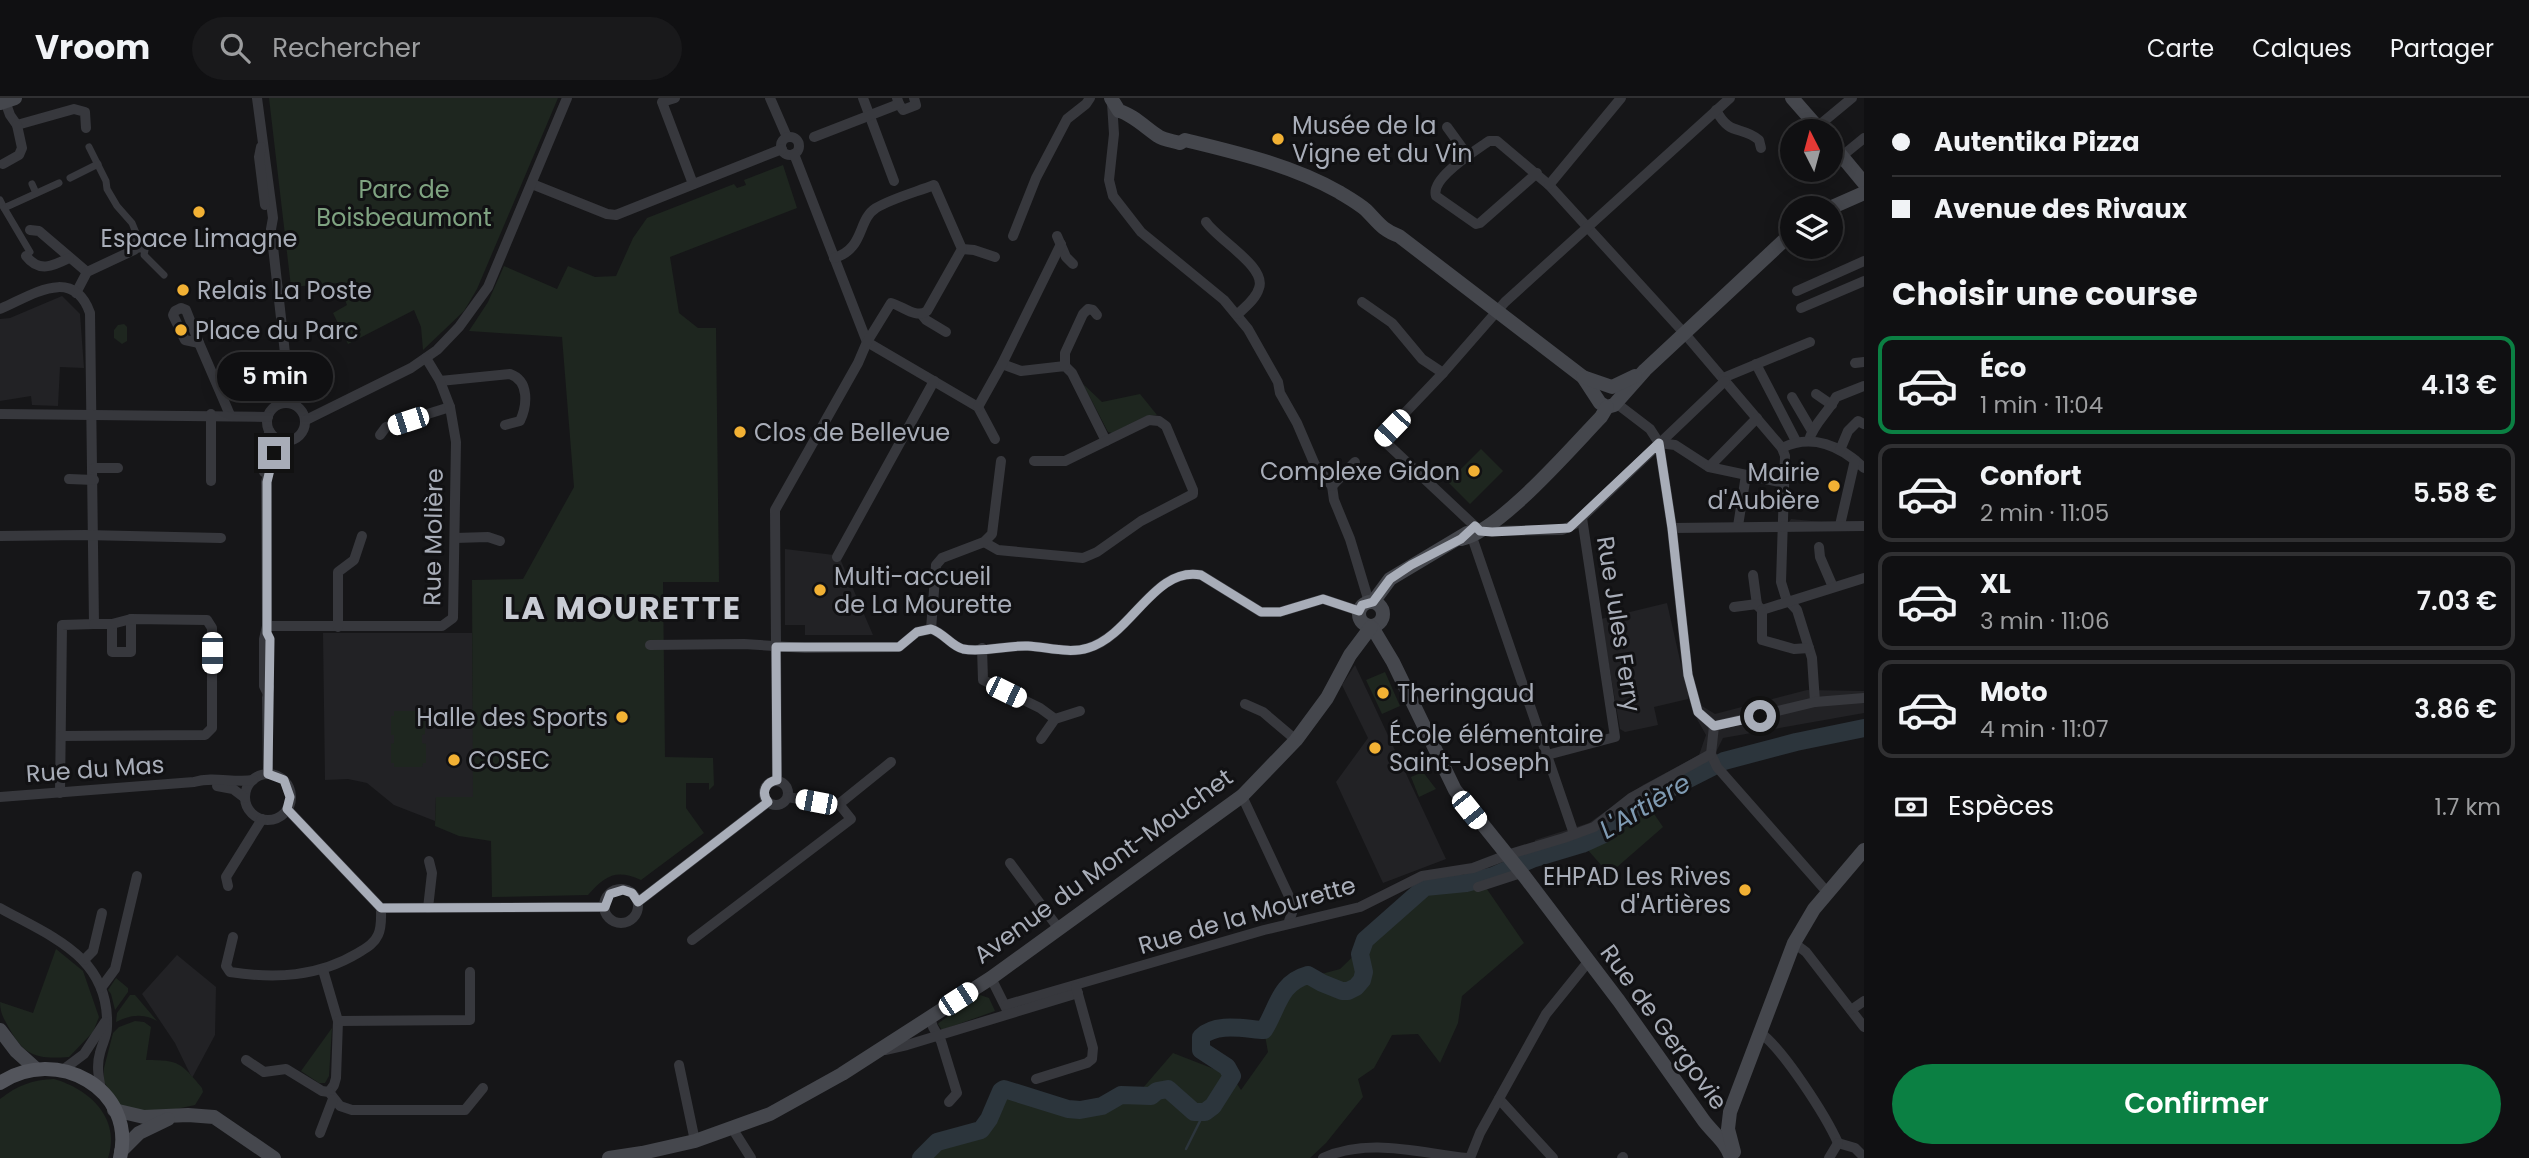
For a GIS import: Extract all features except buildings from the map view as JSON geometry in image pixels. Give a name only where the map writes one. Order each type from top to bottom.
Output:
[{"type":"main road","points":[[1111,98],[1119,111],[1153,131],[1162,130],[1182,135],[1185,140],[1288,168],[1324,184],[1366,211],[1381,227],[1399,236],[1608,397]]},
{"type":"main road","points":[[1121,98],[1126,113]]},
{"type":"main road","points":[[1792,98],[1810,119]]},
{"type":"main road","points":[[1843,157],[1864,183]]},
{"type":"main road","points":[[1846,201],[1854,170]]},
{"type":"main road","points":[[1843,202],[1864,194]]},
{"type":"main road","name":"Avenue du Mont-Mouchet","points":[[609,1158],[695,1141],[732,1128],[783,1107],[842,1074],[991,978],[1242,796],[1296,740],[1326,698],[1371,615],[1400,574],[1411,565],[1472,533],[1491,514],[1518,500],[1585,433],[1608,397],[1645,370],[1780,244]]},
{"type":"main road","name":"Rue de Gergovie","points":[[1371,615],[1393,662]]},
{"type":"main road","name":"Rue de Gergovie","points":[[1371,615],[1455,790],[1670,1070],[1677,1084],[1719,1132],[1732,1158]]},
{"type":"main road","points":[[1353,652],[1383,645]]},
{"type":"main road","points":[[1724,1158],[1717,1146],[1719,1132],[1730,1112],[1794,943],[1827,892],[1864,850]]},
{"type":"main road","points":[[0,1030],[16,1051],[35,1068]]},
{"type":"main road","points":[[0,1083],[12,1074],[35,1068],[64,1069],[84,1077],[101,1090],[114,1110],[121,1130],[121,1154]]},
{"type":"main road","points":[[114,1110],[144,1117],[214,1116],[274,1158]]},
{"type":"main road","points":[[121,1154],[139,1133],[172,1117]]},
{"type":"street","points":[[257,98],[273,218],[271,229],[288,380],[296,405],[306,419],[301,435],[286,441],[271,459],[267,482],[267,629],[270,639],[270,686],[267,692],[268,774]]},
{"type":"street","points":[[306,419],[411,368],[426,358],[459,327],[488,286],[567,98]]},
{"type":"street","points":[[675,98],[662,102],[693,184]]},
{"type":"street","points":[[770,98],[787,137]]},
{"type":"street","points":[[863,98],[894,181]]},
{"type":"street","points":[[814,137],[869,116],[898,101],[902,110],[916,105],[914,98]]},
{"type":"street","points":[[1013,236],[1036,178],[1067,119],[1090,98]]},
{"type":"street","points":[[1111,98],[1114,127],[1109,180],[1116,203],[1141,232],[1194,274],[1238,314],[1278,382],[1280,393],[1315,464],[1332,486],[1332,495],[1350,539],[1371,615]]},
{"type":"street","points":[[1549,185],[1621,98]]},
{"type":"street","points":[[1574,834],[1472,533],[1381,439],[1497,310],[1730,98]]},
{"type":"street","points":[[1830,119],[1852,98]]},
{"type":"street","points":[[3,164],[19,155],[22,148],[17,125],[10,115],[7,101]]},
{"type":"street","points":[[17,125],[74,109],[85,112],[86,128]]},
{"type":"street","points":[[1716,110],[1729,128],[1751,133],[1759,140],[1761,148]]},
{"type":"street","points":[[1114,127],[1118,119],[1126,113]]},
{"type":"street","points":[[1447,127],[1468,156]]},
{"type":"street","points":[[787,137],[798,141],[799,149],[794,154],[787,154],[782,149],[782,141],[787,137]]},
{"type":"street","points":[[1843,155],[1864,138]]},
{"type":"street","points":[[1537,173],[1476,224],[1434,192],[1445,174],[1489,141],[1497,141],[1537,173],[1549,185],[1685,334],[1782,447],[1785,456],[1781,582],[1809,648],[1815,681],[1815,702]]},
{"type":"street","points":[[89,147],[107,189],[132,223],[136,244],[145,250],[144,255],[164,275]]},
{"type":"street","points":[[532,184],[612,215],[782,149]]},
{"type":"street","points":[[794,154],[867,342],[978,407],[995,439]]},
{"type":"street","points":[[70,178],[98,164]]},
{"type":"street","points":[[4,208],[59,183]]},
{"type":"street","points":[[32,184],[36,193]]},
{"type":"street","points":[[834,258],[845,255],[852,249],[873,209],[934,185],[961,249]]},
{"type":"street","points":[[0,200],[35,265],[47,267],[69,258]]},
{"type":"street","points":[[1206,222],[1213,233],[1259,274],[1261,286],[1238,314]]},
{"type":"street","points":[[30,230],[39,231],[87,272]]},
{"type":"street","points":[[978,407],[1002,365],[1059,240],[1066,257],[1073,264]]},
{"type":"street","points":[[76,293],[87,272],[136,244]]},
{"type":"street","points":[[961,249],[995,257]]},
{"type":"street","points":[[922,315],[927,311],[961,249]]},
{"type":"street","points":[[1797,291],[1864,261]]},
{"type":"street","points":[[1801,308],[1864,281]]},
{"type":"street","points":[[0,309],[54,286],[70,288],[84,300],[90,313],[94,624]]},
{"type":"street","points":[[1362,302],[1392,323],[1422,359],[1443,373]]},
{"type":"street","points":[[777,780],[775,510],[891,303],[922,315],[946,332]]},
{"type":"street","points":[[1092,312],[1083,314],[1065,353],[1065,366],[1072,373],[1106,442]]},
{"type":"street","points":[[1472,533],[1562,530],[1575,524],[1724,380],[1810,342]]},
{"type":"street","points":[[200,343],[230,415]]},
{"type":"street","name":"Rue Molière","points":[[267,629],[442,626],[453,618],[456,442],[450,407],[440,381],[426,358]]},
{"type":"street","points":[[1756,364],[1796,441]]},
{"type":"street","points":[[1002,365],[1021,371],[1065,366]]},
{"type":"street","points":[[440,381],[510,374],[519,377],[523,384],[525,409],[520,421],[505,425]]},
{"type":"street","points":[[267,482],[264,453],[265,441],[270,432],[268,417],[270,411],[279,404],[288,380]]},
{"type":"street","points":[[837,557],[934,381]]},
{"type":"street","points":[[1782,447],[1810,435],[1828,413],[1836,397],[1864,386]]},
{"type":"street","points":[[1816,394],[1832,405]]},
{"type":"street","points":[[1608,397],[1650,429],[1659,443],[1672,528],[1688,675],[1698,712],[1714,726]]},
{"type":"street","points":[[1792,397],[1810,435],[1840,450],[1864,468]]},
{"type":"street","points":[[279,404],[296,405]]},
{"type":"street","points":[[380,435],[387,427],[450,407]]},
{"type":"street","points":[[0,414],[211,414],[268,417]]},
{"type":"street","points":[[211,414],[211,481]]},
{"type":"street","points":[[1709,467],[1757,418]]},
{"type":"street","points":[[984,542],[998,550],[1083,558],[1097,552],[1141,521],[1193,494],[1166,426],[1159,421],[1149,420],[1065,461],[1034,461]]},
{"type":"street","points":[[1840,450],[1857,421],[1864,424]]},
{"type":"street","points":[[270,432],[279,440],[286,441]]},
{"type":"street","points":[[1659,443],[1675,445],[1709,467],[1784,483]]},
{"type":"street","points":[[1840,525],[1855,460]]},
{"type":"street","points":[[931,629],[938,561],[984,542],[992,534],[1001,461]]},
{"type":"street","points":[[1332,486],[1356,463]]},
{"type":"street","points":[[94,468],[118,468]]},
{"type":"street","points":[[1738,526],[1746,475]]},
{"type":"street","points":[[68,479],[94,480]]},
{"type":"street","name":"Rue Jules Ferry","points":[[1547,755],[1615,737],[1582,518]]},
{"type":"street","points":[[1672,528],[1864,526]]},
{"type":"street","points":[[0,536],[221,538]]},
{"type":"street","points":[[338,627],[338,572],[354,561],[362,537]]},
{"type":"street","points":[[455,538],[488,537],[500,541]]},
{"type":"street","points":[[1819,547],[1833,587]]},
{"type":"street","points":[[650,645],[899,647],[917,632],[931,629],[964,649],[1027,646],[1057,650],[1086,649],[1107,640],[1120,630],[1146,600],[1165,584],[1179,575],[1192,573],[1201,575],[1261,612],[1280,612],[1323,599],[1371,615]]},
{"type":"street","points":[[1753,575],[1760,607],[1762,640],[1794,649],[1809,648]]},
{"type":"street","points":[[1734,607],[1793,606],[1833,587],[1864,578]]},
{"type":"street","points":[[112,624],[112,652],[131,652],[131,619]]},
{"type":"street","points":[[60,793],[62,625],[112,624],[131,619],[207,620],[211,624],[212,728],[205,736],[61,736]]},
{"type":"street","points":[[982,648],[983,680],[1040,708],[1055,719]]},
{"type":"street","points":[[1714,726],[1815,702],[1864,698]]},
{"type":"street","points":[[1245,704],[1263,712],[1296,740]]},
{"type":"street","points":[[1041,739],[1055,719],[1080,711]]},
{"type":"street","points":[[1714,726],[1712,758],[1827,892]]},
{"type":"street","points":[[1478,887],[1514,864],[1594,827],[1631,798],[1712,758]]},
{"type":"street","points":[[788,797],[839,804],[891,762]]},
{"type":"street","points":[[268,774],[279,777],[287,785],[290,797],[287,809],[273,819],[262,819],[250,811],[245,798],[247,788],[253,780],[268,774]]},
{"type":"street","name":"Rue du Mas","points":[[0,797],[194,782],[202,779],[235,782],[253,780]]},
{"type":"street","points":[[777,780],[787,785],[788,797],[780,805],[768,802],[764,796],[765,789],[769,783],[777,780]]},
{"type":"street","name":"Rue du Mas","points":[[194,782],[226,787],[245,798]]},
{"type":"street","points":[[1242,796],[1294,907],[1288,924]]},
{"type":"street","points":[[638,902],[628,891],[618,890],[610,894],[605,907],[607,915],[613,921],[626,923],[635,917],[638,902],[768,802]]},
{"type":"street","points":[[692,940],[851,819],[839,804]]},
{"type":"street","points":[[287,809],[381,908],[605,907]]},
{"type":"street","points":[[228,886],[226,877],[262,819]]},
{"type":"street","points":[[428,908],[432,873],[429,861]]},
{"type":"street","points":[[1010,863],[1059,929]]},
{"type":"street","name":"Rue de la Mourette","points":[[878,1051],[925,1039],[1007,1009],[1288,924],[1360,907],[1422,876],[1514,864]]},
{"type":"street","points":[[101,988],[115,969],[137,876]]},
{"type":"street","points":[[0,908],[58,940],[90,967],[101,988],[107,1015],[107,1032],[98,1062],[101,1090]]},
{"type":"street","points":[[233,937],[226,966],[230,972],[259,977],[292,976],[323,970],[371,945],[377,938],[380,927],[381,908]]},
{"type":"street","points":[[84,960],[93,951],[102,913]]},
{"type":"street","points":[[1794,943],[1806,952],[1864,1027]]},
{"type":"street","points":[[1323,1158],[1339,1151],[1372,1147],[1468,1158],[1546,1014],[1588,962]]},
{"type":"street","points":[[320,1133],[336,1078],[338,1021],[323,970]]},
{"type":"street","points":[[338,1021],[470,1020],[470,972]]},
{"type":"street","points":[[991,978],[1007,1009]]},
{"type":"street","points":[[1036,1079],[1092,1059],[1093,1048],[1077,989]]},
{"type":"street","points":[[1851,1010],[1864,1001]]},
{"type":"street","points":[[933,1014],[931,1021],[957,1093],[949,1102]]},
{"type":"street","points":[[64,1069],[84,1054],[101,1030],[107,1015]]},
{"type":"street","points":[[1759,1032],[1775,1046],[1830,1126],[1838,1143],[1855,1148],[1864,1157]]},
{"type":"street","points":[[246,1060],[264,1072],[286,1069],[331,1096],[340,1106],[352,1110],[465,1110],[483,1088]]},
{"type":"street","points":[[679,1065],[695,1141]]},
{"type":"street","points":[[1499,1099],[1553,1158]]},
{"type":"street","points":[[732,1128],[751,1158]]},
{"type":"street","points":[[1829,1158],[1838,1143]]},
{"type":"shaded area","points":[[62,296],[80,314],[84,368],[60,367],[58,406],[32,405],[31,396],[0,401],[0,319],[10,318]]},
{"type":"shaded area","points":[[1791,519],[1822,522],[1677,530],[1693,678],[1702,706],[1715,714],[1807,690],[1864,691],[1864,713],[1723,738],[1710,764],[1593,833],[1536,849],[1535,840],[1589,823],[1643,785],[1699,755],[1706,735],[1694,714],[1688,695],[1688,699],[1654,707],[1658,725],[1625,732],[1620,729],[1601,619],[1667,603],[1682,669],[1667,525],[1789,522]]},
{"type":"shaded area","name":"Multi-accueil de La Mourette","points":[[785,549],[834,555],[841,561],[873,635],[805,635],[805,625],[785,625]]},
{"type":"shaded area","points":[[323,633],[472,633],[474,798],[436,797],[435,821],[394,805],[367,783],[348,779],[325,780]]},
{"type":"shaded area","points":[[1355,665],[1446,859],[1383,883],[1336,782],[1368,738],[1342,685]]},
{"type":"shaded area","points":[[177,955],[216,987],[215,1035],[192,1078],[175,1043],[142,994]]},
{"type":"green space","name":"Parc de Boisbeaumont","points":[[269,98],[558,98],[477,289],[464,311],[423,350],[421,327],[414,310],[348,344],[333,313],[347,305],[338,283],[291,287]]},
{"type":"green space","points":[[783,165],[797,208],[670,257],[679,313],[698,328],[716,328],[719,582],[663,582],[665,757],[713,758],[714,785],[709,790],[709,783],[686,783],[686,808],[704,833],[641,880],[625,875],[612,876],[588,895],[492,897],[491,841],[459,836],[435,826],[436,797],[473,797],[472,580],[523,579],[574,487],[562,337],[469,331],[488,302],[504,266],[557,289],[568,266],[595,277],[616,276],[633,238],[647,218],[734,184],[737,188],[746,185],[744,180]]},
{"type":"green space","points":[[124,324],[127,327],[127,341],[122,344],[114,338],[114,330],[118,325]]},
{"type":"green space","points":[[1083,384],[1102,402],[1140,394],[1157,415],[1146,416],[1112,433],[1108,432]]},
{"type":"green space","points":[[1481,449],[1503,471],[1470,504],[1448,482]]},
{"type":"green space","name":"Theringaud","points":[[1385,672],[1400,706],[1382,714],[1366,680]]},
{"type":"green space","points":[[394,711],[422,711],[425,716],[422,743],[426,744],[426,763],[423,763],[422,767],[394,767],[394,763],[391,763],[394,735],[391,735],[391,716],[394,716]]},
{"type":"green space","points":[[1717,767],[1719,770],[1648,805],[1663,827],[1609,874],[1587,849],[1567,852],[1532,867],[1525,866],[1560,853],[1591,845],[1650,801]]},
{"type":"green space","points":[[1423,772],[1436,789],[1419,797],[1411,777]]},
{"type":"green space","points":[[1480,879],[1524,943],[1462,996],[1458,1023],[1440,1063],[1418,1034],[1392,1035],[1374,1068],[1358,1079],[1363,1097],[1326,1143],[1310,1158],[923,1158],[937,1142],[981,1130],[1008,1089],[1068,1109],[1102,1106],[1136,1096],[1173,1053],[1232,1076],[1241,1090],[1268,1052],[1264,1030],[1292,982],[1340,969],[1425,887]]},
{"type":"green space","points":[[56,949],[83,971],[99,1017],[93,1032],[69,1057],[40,1056],[27,1050],[15,1038],[0,1006],[0,1002],[33,1013]]},
{"type":"green space","points":[[116,978],[128,988],[128,992],[115,1010],[108,990]]},
{"type":"green space","points":[[130,995],[135,995],[157,1021],[137,1016],[116,1022],[117,1013]]},
{"type":"green space","points":[[980,995],[989,998],[995,1011],[942,1030],[938,1024],[940,1022]]},
{"type":"green space","points":[[135,1021],[144,1022],[151,1027],[146,1060],[179,1065],[202,1088],[203,1092],[195,1105],[148,1115],[121,1107],[104,1082],[104,1068],[113,1033],[119,1027]]},
{"type":"green space","points":[[332,1028],[329,1076],[325,1083],[319,1083],[301,1071]]},
{"type":"green space","points":[[54,1079],[79,1090],[99,1107],[110,1130],[108,1158],[0,1158],[0,1099],[26,1084]]},
{"type":"waterway","name":"L'Artière","points":[[921,1158],[937,1142],[981,1130],[1004,1089],[1068,1109],[1080,1110],[1102,1106],[1121,1095],[1151,1096],[1157,1091],[1168,1089],[1194,1112],[1205,1112],[1213,1106],[1232,1076],[1227,1067],[1201,1050],[1201,1037],[1207,1032],[1223,1028],[1264,1030],[1285,990],[1298,979],[1308,975],[1342,991],[1356,987],[1364,972],[1360,954],[1365,940],[1425,887],[1466,883],[1493,876],[1532,859],[1582,844],[1604,834],[1632,810],[1657,795],[1724,761],[1864,728]]},
{"type":"waterway","points":[[1186,1149],[1204,1113]]},
{"type":"place","name":"Musée de la Vigne et du Vin","points":[[1278,139]]},
{"type":"place","name":"Espace Limagne","points":[[199,212]]},
{"type":"place","name":"Relais La Poste","points":[[183,290]]},
{"type":"place","name":"Place du Parc","points":[[181,330]]},
{"type":"place","name":"Clos de Bellevue","points":[[740,432]]},
{"type":"place","name":"Complexe Gidon","points":[[1474,471]]},
{"type":"place","name":"Mairie d'Aubière","points":[[1834,486]]},
{"type":"place","name":"Multi-accueil de La Mourette","points":[[820,590]]},
{"type":"place","name":"Theringaud","points":[[1383,693]]},
{"type":"place","name":"Halle des Sports","points":[[622,717]]},
{"type":"place","name":"École élémentaire Saint-Joseph","points":[[1375,748]]},
{"type":"place","name":"COSEC","points":[[454,760]]},
{"type":"place","name":"EHPAD Les Rives d'Artières","points":[[1745,890]]},
{"type":"district","name":"LA MOURETTE","points":[[623,607]]},
{"type":"route","points":[[274,453],[267,482],[267,633],[270,639],[270,686],[267,692],[268,774],[284,780],[290,791],[287,809],[381,908],[605,907],[610,894],[618,890],[632,893],[638,902],[768,802],[764,796],[766,786],[777,780],[776,647],[899,647],[917,632],[931,629],[964,649],[1027,646],[1057,650],[1086,649],[1107,640],[1120,630],[1146,600],[1165,584],[1179,575],[1192,573],[1201,575],[1261,612],[1280,612],[1323,599],[1359,611],[1362,605],[1373,602],[1390,579],[1461,539],[1475,526],[1480,531],[1492,532],[1569,528],[1659,443],[1682,603],[1688,675],[1698,712],[1714,726],[1760,716]]}]
